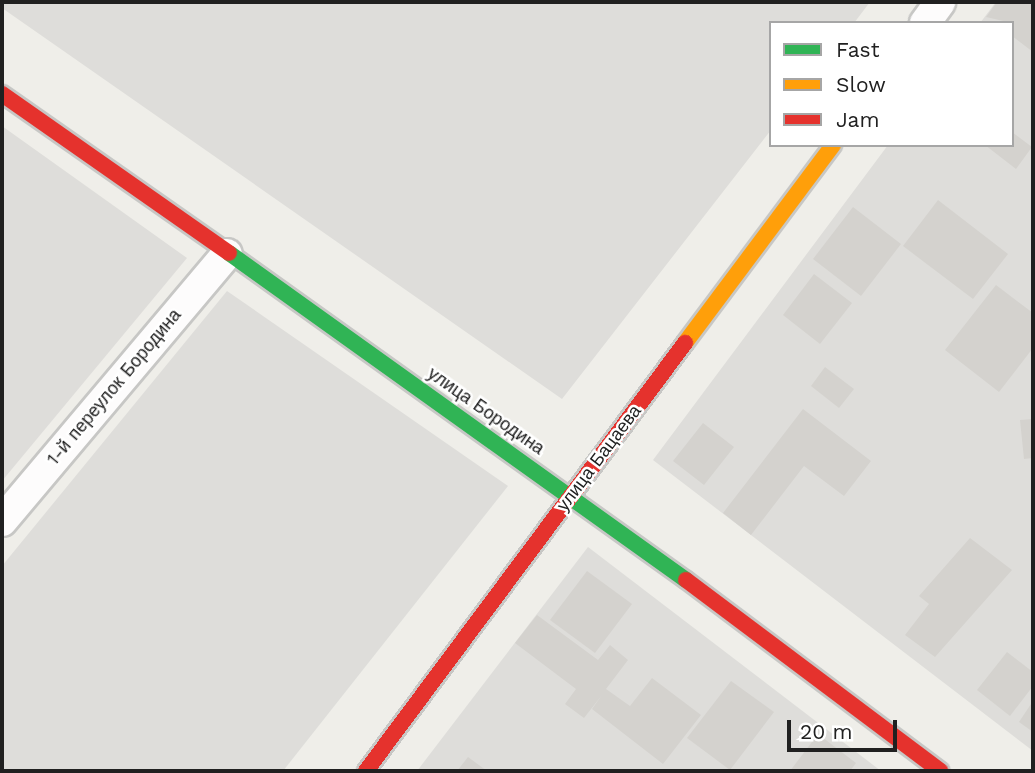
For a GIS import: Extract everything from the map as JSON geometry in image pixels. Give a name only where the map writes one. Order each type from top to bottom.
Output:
[{"type":"street","points":[[926,21],[940,2]]},
{"type":"street","name":"улица Бородина","points":[[2,94],[572,494],[940,771]]},
{"type":"street","name":"улица Бацаева","points":[[366,771],[832,147]]},
{"type":"street","name":"1-й переулок Бородина","points":[[2,521],[227,254]]},
{"type":"shaded area","points":[[2,2],[870,2],[856,21],[769,21],[769,133],[562,399],[2,8]]},
{"type":"shaded area","points":[[996,2],[1033,2],[1033,751],[653,460],[887,147],[1014,147],[1014,21],[982,21]]},
{"type":"shaded area","points":[[2,126],[187,258],[2,481]]},
{"type":"shaded area","points":[[227,291],[508,486],[283,771],[2,771],[2,566]]},
{"type":"shaded area","points":[[588,547],[881,771],[417,771]]},
{"type":"building","points":[[997,2],[1033,2],[1033,52],[1014,38],[1014,21],[986,17]]},
{"type":"building","points":[[1014,134],[1032,147],[1016,169],[988,147],[1014,147]]},
{"type":"building","points":[[938,200],[1008,254],[973,299],[903,246]]},
{"type":"building","points":[[853,207],[901,244],[861,296],[813,259]]},
{"type":"building","points":[[814,274],[852,303],[820,344],[783,315]]},
{"type":"building","points":[[996,285],[1033,313],[1033,348],[999,392],[945,350]]},
{"type":"building","points":[[825,367],[854,389],[839,408],[811,386]]},
{"type":"building","points":[[803,409],[871,461],[844,496],[804,466],[751,535],[723,513]]},
{"type":"building","points":[[1033,419],[1033,458],[1024,459],[1020,420]]},
{"type":"building","points":[[703,423],[734,447],[704,485],[673,461]]},
{"type":"building","points":[[970,538],[1012,570],[935,657],[905,635],[929,604],[919,596]]},
{"type":"building","points":[[587,571],[632,604],[595,653],[550,620]]},
{"type":"building","points":[[537,615],[598,660],[610,645],[628,660],[606,689],[630,706],[652,678],[701,715],[663,764],[592,709],[602,695],[584,718],[565,704],[576,689],[515,643]]},
{"type":"building","points":[[1007,652],[1033,672],[1033,686],[1010,716],[977,690]]},
{"type":"building","points":[[731,681],[774,712],[730,770],[687,738]]},
{"type":"building","points":[[1033,701],[1033,732],[1019,722]]},
{"type":"building","points":[[818,734],[856,763],[850,771],[790,771]]},
{"type":"building","points":[[468,757],[487,771],[457,771]]},
{"type":"traffic: fast","points":[[229,253],[686,580]]},
{"type":"traffic: slow","points":[[685,343],[832,147]]},
{"type":"traffic: jam","points":[[2,94],[229,253]]},
{"type":"traffic: jam","points":[[366,771],[685,343]]},
{"type":"traffic: jam","points":[[686,580],[940,771]]}]
